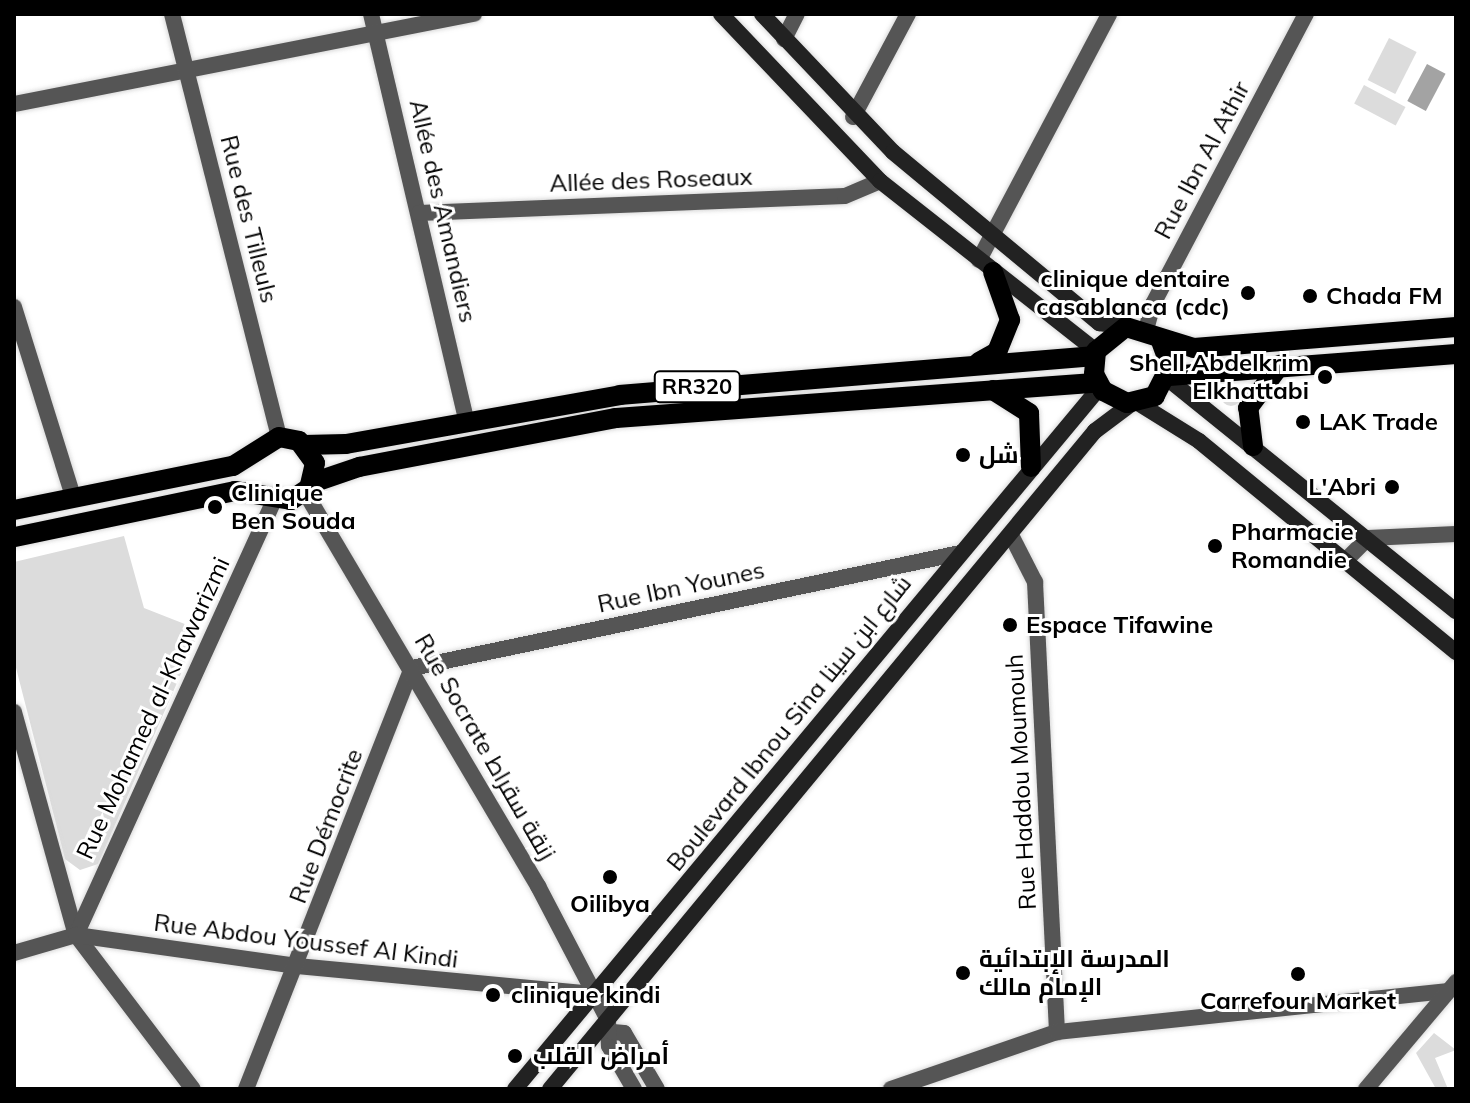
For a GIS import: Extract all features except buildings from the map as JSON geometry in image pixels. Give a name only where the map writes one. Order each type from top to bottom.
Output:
[{"type":"main road","points":[[721,14],[880,181],[1095,354],[1099,385],[1199,441],[1456,652]]},
{"type":"main road","points":[[762,14],[853,117],[1099,323],[1194,348],[1456,327]]},
{"type":"main road","points":[[973,365],[997,352],[1009,326],[1007,296],[986,266]]},
{"type":"main road","points":[[1095,354],[1145,333]]},
{"type":"main road","points":[[1145,333],[1168,378],[1456,611]]},
{"type":"main road","name":"RR320","points":[[279,437],[304,445],[636,393],[1095,354]]},
{"type":"main road","points":[[1134,404],[1168,378],[1280,365],[1456,354]]},
{"type":"main road","points":[[1253,446],[1248,408],[1280,365]]},
{"type":"main road","name":"RR320","points":[[14,537],[235,491],[269,498],[308,488],[374,464],[616,418],[989,389],[1099,385]]},
{"type":"main road","name":"Boulevard Ibnou Sina شارع ابن سينا","points":[[515,1089],[1099,385]]},
{"type":"main road","points":[[989,389],[1029,413],[1031,467]]},
{"type":"main road","name":"Boulevard Ibnou Sina شارع ابن سينا","points":[[550,1089],[610,1026],[1106,419],[1134,404]]},
{"type":"main road","points":[[14,510],[73,496],[221,470],[279,437]]},
{"type":"main road","points":[[304,445],[315,463],[308,488]]},
{"type":"main road","points":[[255,451],[250,472],[269,498]]},
{"type":"street","name":"Rue des Tilleuls","points":[[172,14],[279,437]]},
{"type":"street","points":[[14,104],[187,69],[373,22],[474,14]]},
{"type":"street","points":[[784,39],[797,14]]},
{"type":"street","points":[[853,117],[908,14]]},
{"type":"street","points":[[986,266],[993,235],[1109,14]]},
{"type":"street","name":"Rue Ibn Al Athir","points":[[1145,333],[1153,304],[1306,14]]},
{"type":"street","name":"Allée des Amandiers","points":[[373,22],[466,419]]},
{"type":"street","name":"Allée des Roseaux","points":[[419,213],[845,196],[880,181]]},
{"type":"street","points":[[14,307],[73,496]]},
{"type":"street","name":"Rue Socrate زنقة سقراط","points":[[308,488],[594,994],[610,1026],[609,1046],[634,1089]]},
{"type":"street","name":"Rue Mohamed al-Khawarizmi","points":[[76,935],[269,498]]},
{"type":"street","points":[[1346,560],[1368,538],[1456,534]]},
{"type":"street","name":"Rue Haddou Moumouh","points":[[1011,535],[1035,582],[1057,1032]]},
{"type":"street","name":"Rue Ibn Younes","points":[[412,668],[960,553]]},
{"type":"street","name":"Rue Démocrite","points":[[246,1089],[412,668]]},
{"type":"street","points":[[14,712],[76,935],[193,1089]]},
{"type":"street","name":"Rue Abdou Youssef Al Kindi","points":[[14,953],[76,935],[297,966],[594,994]]},
{"type":"street","points":[[891,1089],[1057,1032],[1452,986]]},
{"type":"street","points":[[1366,1089],[1452,986]]},
{"type":"street","name":"Rue Socrate زنقة سقراط","points":[[610,1026],[624,1033],[657,1089]]},
{"type":"shaded area","points":[[1389,38],[1417,52],[1395,94],[1368,80]]},
{"type":"shaded area","points":[[1427,64],[1446,74],[1426,111],[1407,101]]},
{"type":"shaded area","points":[[1364,85],[1405,107],[1396,126],[1354,104]]},
{"type":"shaded area","points":[[1231,386],[1238,389],[1241,396],[1238,403],[1231,406],[1224,403],[1221,396],[1224,389]]},
{"type":"shaded area","points":[[124,536],[144,608],[200,630],[98,864],[80,870],[65,859],[14,660],[14,562]]},
{"type":"shaded area","points":[[1434,1033],[1456,1050],[1435,1058],[1448,1089],[1436,1089],[1416,1053]]},
{"type":"place","name":"clinique dentaire casablanca (cdc)","points":[[1248,293]]},
{"type":"place","name":"Chada FM","points":[[1310,296]]},
{"type":"place","name":"Shell Abdelkrim Elkhattabi","points":[[1325,377]]},
{"type":"place","name":"LAK Trade","points":[[1303,422]]},
{"type":"place","name":"شل","points":[[963,455]]},
{"type":"place","name":"L'Abri","points":[[1392,487]]},
{"type":"place","name":"Clinique Ben Souda","points":[[215,507]]},
{"type":"place","name":"Pharmacie Romandie","points":[[1215,546]]},
{"type":"place","name":"Espace Tifawine","points":[[1010,625]]},
{"type":"place","name":"Oilibya","points":[[610,877]]},
{"type":"place","name":"المدرسة الإبتدائية الإمام مالك","points":[[963,973]]},
{"type":"place","name":"Carrefour Market","points":[[1298,974]]},
{"type":"place","name":"clinique kindi","points":[[493,995]]},
{"type":"place","name":"أمراض القلب","points":[[515,1056]]}]
